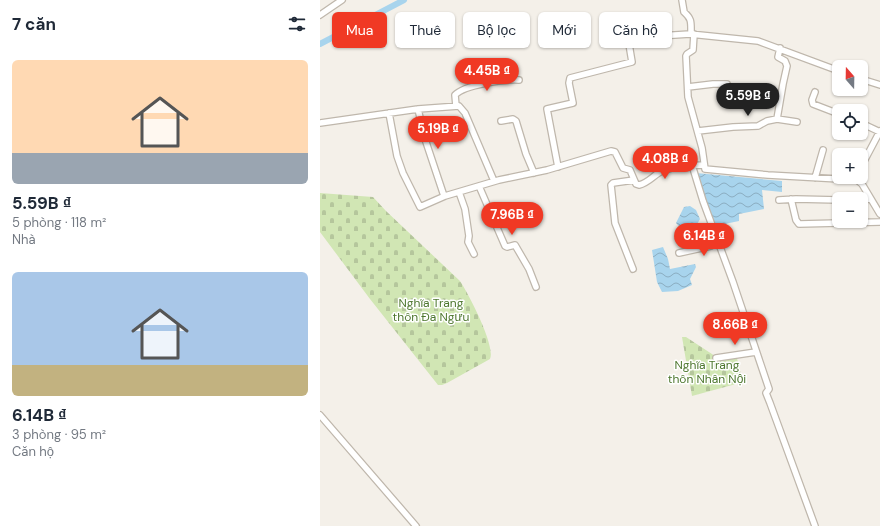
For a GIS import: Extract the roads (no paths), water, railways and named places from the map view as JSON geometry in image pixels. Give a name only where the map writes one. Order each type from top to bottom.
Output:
[{"type":"street","points":[[320,15],[342,0]]},
{"type":"street","points":[[682,0],[684,12],[690,18],[692,34],[693,50],[686,56],[690,106],[698,131],[705,169],[815,178],[832,178]]},
{"type":"street","points":[[558,166],[547,110],[573,103],[569,84],[570,78],[632,62],[628,38],[692,34],[758,41],[832,68]]},
{"type":"street","points":[[777,120],[787,66],[785,61],[778,57],[780,48]]},
{"type":"street","points":[[456,106],[455,95],[461,90],[496,81],[510,79],[518,80]]},
{"type":"street","points":[[868,81],[880,85]]},
{"type":"street","points":[[688,87],[726,84]]},
{"type":"street","points":[[814,92],[812,100],[813,104],[832,111]]},
{"type":"street","points":[[320,123],[418,109],[456,106],[461,108],[465,113],[494,181]]},
{"type":"street","points":[[418,109],[425,138],[444,196]]},
{"type":"street","points":[[389,113],[397,156],[403,173],[420,208],[444,196],[494,181],[534,173],[613,151],[623,168],[630,170],[634,180],[637,184],[641,185],[662,172],[692,165],[704,165]]},
{"type":"street","points":[[501,121],[513,119],[516,121],[526,154],[534,173]]},
{"type":"street","points":[[698,131],[758,126],[767,121],[777,120],[797,122]]},
{"type":"street","points":[[868,127],[880,132],[868,154]]},
{"type":"street","points":[[815,178],[823,150]]},
{"type":"street","points":[[692,165],[703,201],[769,389],[766,393],[814,526]]},
{"type":"street","points":[[633,269],[615,223],[611,185],[613,183],[634,180]]},
{"type":"street","points":[[862,184],[880,214]]},
{"type":"street","points":[[479,186],[507,248],[515,245],[529,269],[536,287]]},
{"type":"street","points":[[459,192],[465,209],[468,240],[474,254]]},
{"type":"street","points":[[791,199],[796,220],[799,224],[880,222]]},
{"type":"street","points":[[779,200],[832,200]]},
{"type":"street","points":[[680,253],[711,246],[718,241]]},
{"type":"street","points":[[716,358],[756,352]]},
{"type":"street","points":[[320,415],[416,526]]},
{"type":"water","points":[[696,173],[782,181],[782,192],[762,190],[764,209],[739,214],[739,221],[715,226]]},
{"type":"water","points":[[690,206],[696,210],[700,219],[695,228],[682,228],[676,223],[684,207]]},
{"type":"water","points":[[663,247],[670,269],[695,264],[696,267],[690,279],[692,285],[678,291],[662,292],[657,282],[652,250]]},
{"type":"waterway","points":[[320,44],[404,0]]},
{"type":"park label","name":"Nghĩa Trang thôn Đa Ngưu","points":[[431,310]]},
{"type":"park label","name":"Nghĩa Trang thôn Nhân Nội","points":[[707,372]]}]
